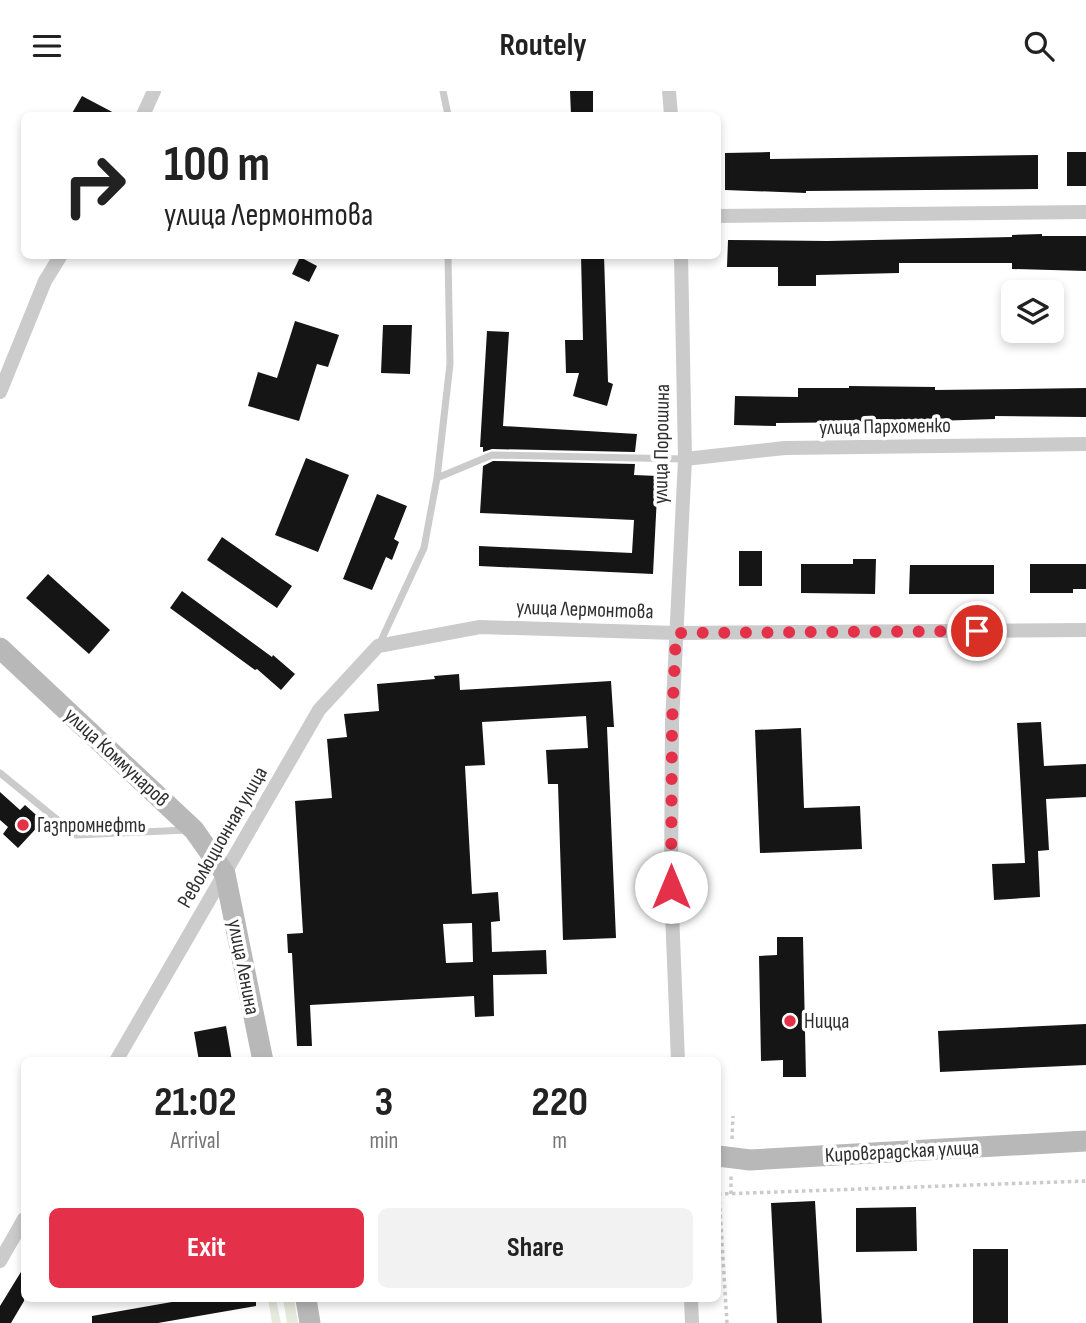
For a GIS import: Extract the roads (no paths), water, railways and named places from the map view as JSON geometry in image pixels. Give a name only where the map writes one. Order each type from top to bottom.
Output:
[{"type":"main road","name":"улица Коммунаров","points":[[1,650],[194,830],[225,874]]},
{"type":"main road","name":"улица Ленина","points":[[225,874],[262,1057]]},
{"type":"main road","name":"Кировградская улица","points":[[721,1156],[750,1160],[1086,1141]]},
{"type":"main road","points":[[306,1302],[310,1323]]},
{"type":"street","points":[[144,112],[155,91]]},
{"type":"street","points":[[669,91],[671,112]]},
{"type":"street","points":[[721,216],[1086,212]]},
{"type":"street","points":[[0,392],[45,281],[59,259]]},
{"type":"street","name":"улица Порошина","points":[[678,1057],[671,887],[672,723],[685,459],[681,259]]},
{"type":"street","name":"улица Пархоменко","points":[[685,459],[785,448],[1086,444]]},
{"type":"street","name":"улица Лермонтова","points":[[379,646],[480,627],[676,633],[1086,630]]},
{"type":"street","name":"Революционная улица","points":[[118,1057],[319,710],[379,646]]},
{"type":"street","points":[[0,1261],[21,1224]]},
{"type":"street","points":[[691,1302],[692,1323]]},
{"type":"lane","points":[[443,91],[447,112]]},
{"type":"lane","points":[[379,646],[424,548],[437,478],[450,364],[448,259]]},
{"type":"lane","points":[[437,478],[492,455],[685,459]]},
{"type":"lane","points":[[0,773],[76,835],[194,830]]},
{"type":"place","name":"Газпромнефть","points":[[23,825]]},
{"type":"place","name":"Ницца","points":[[790,1021]]}]
